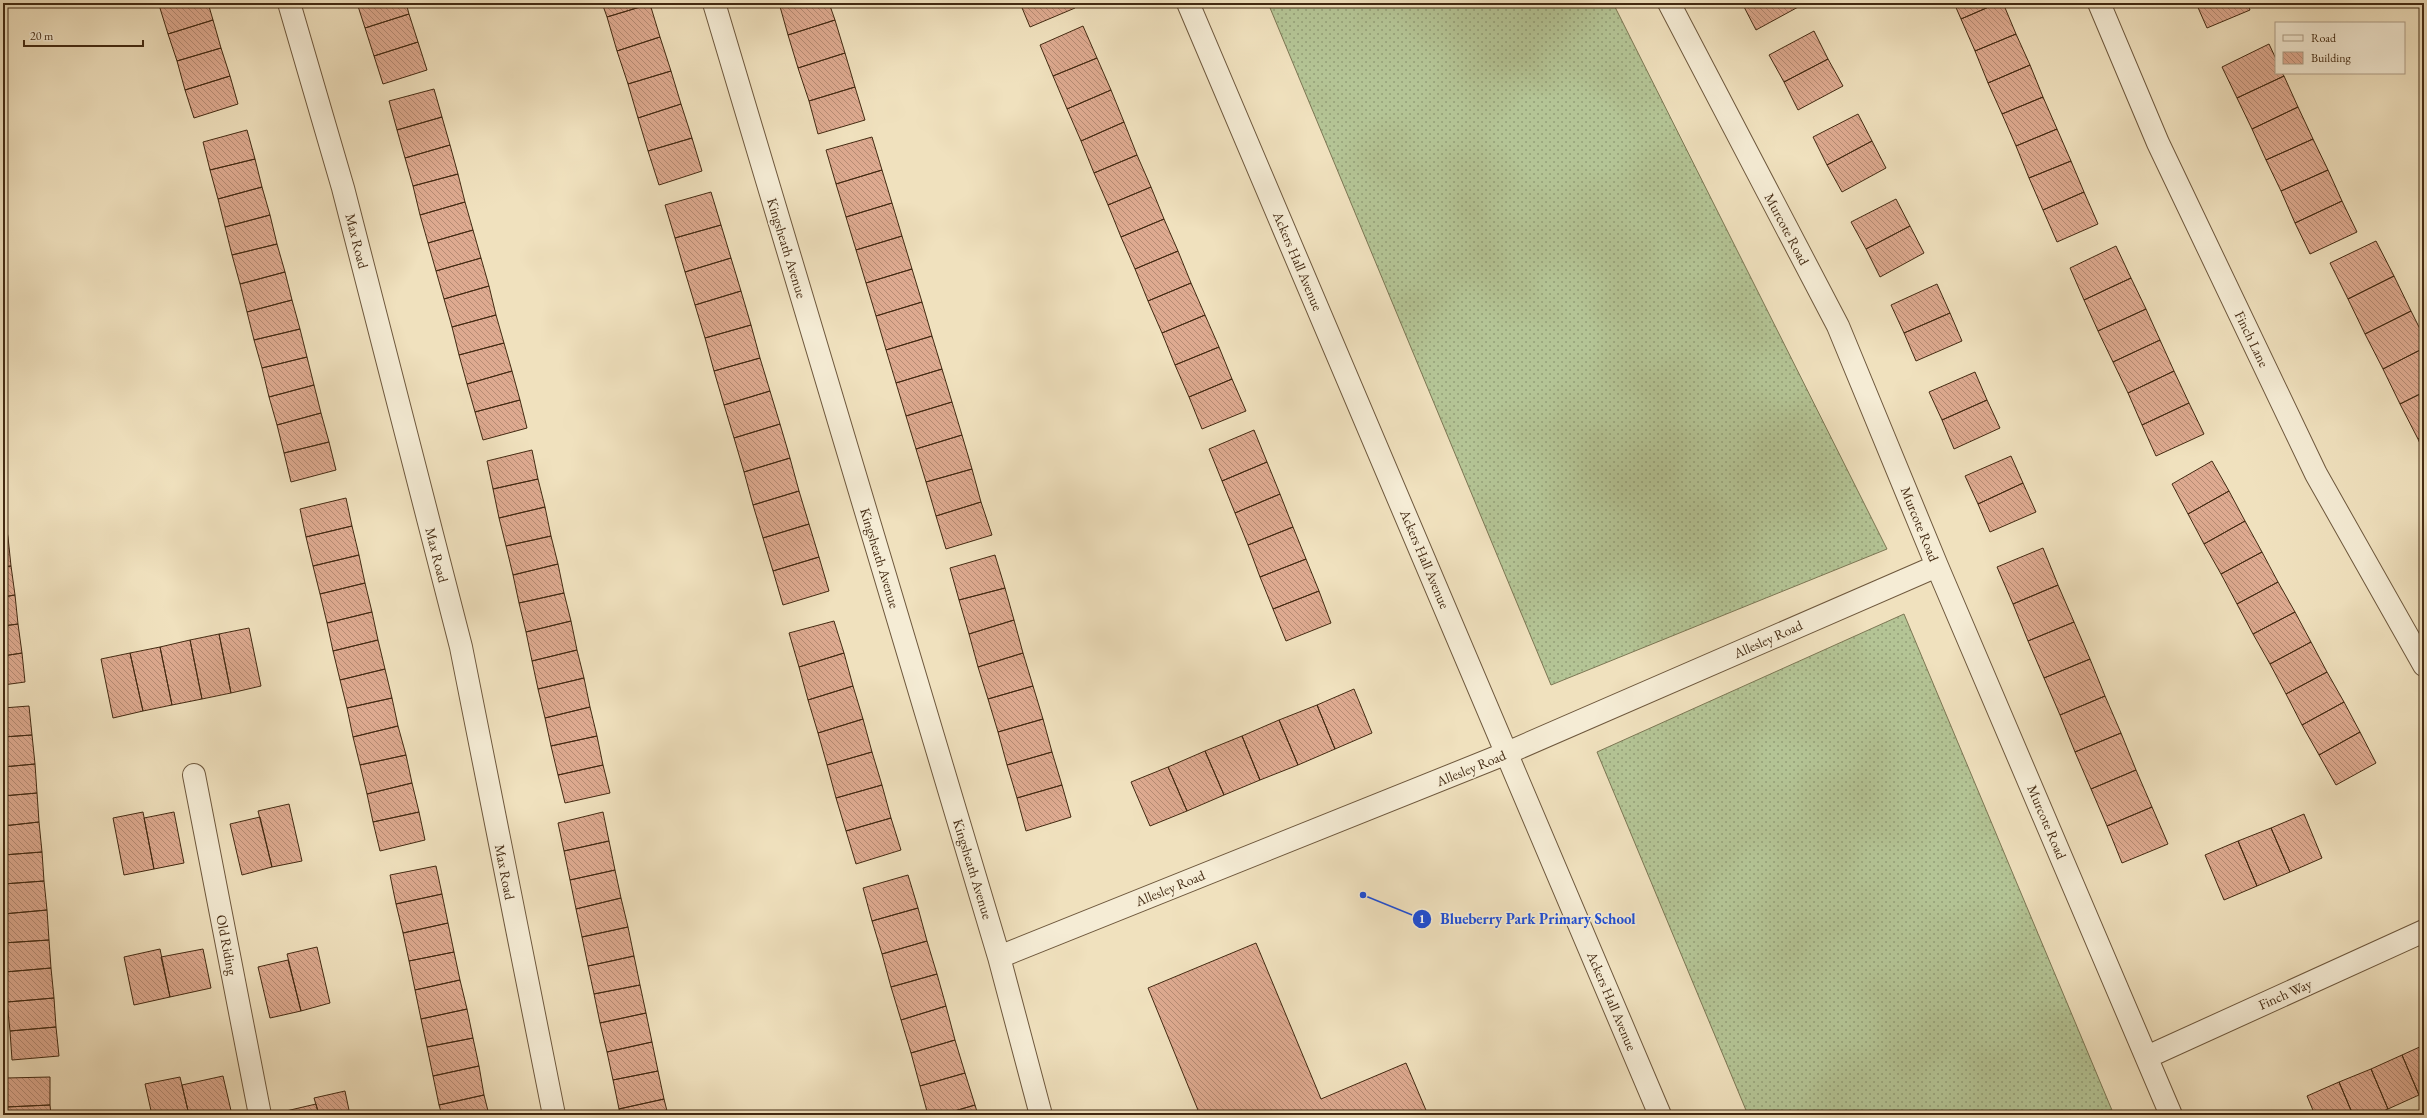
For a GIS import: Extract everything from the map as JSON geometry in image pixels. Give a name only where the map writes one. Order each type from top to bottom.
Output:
[{"type":"street","name":"Max Road","points":[[289,3],[343,188],[461,647],[554,1115]]},
{"type":"street","name":"Kingsheath Avenue","points":[[714,3],[999,957],[1041,1115]]},
{"type":"street","name":"Ackers Hall Avenue","points":[[1188,3],[1660,1115]]},
{"type":"street","name":"Murcote Road","points":[[1669,3],[1838,326],[1937,566],[2171,1115]]},
{"type":"street","name":"Finch Lane","points":[[2099,3],[2158,143],[2316,474],[2424,665]]},
{"type":"street","name":"Allesley Road","points":[[999,957],[1507,753],[1937,566]]},
{"type":"street","name":"Old Riding","points":[[194,775],[260,1115]]},
{"type":"street","name":"Finch Way","points":[[2147,1057],[2424,931]]},
{"type":"green space","points":[[1268,3],[1613,3],[1887,549],[1551,685]]},
{"type":"green space","points":[[1904,614],[2114,1115],[1748,1115],[1597,752]]},
{"type":"building","points":[[167,3],[208,3],[213,20],[168,34],[159,5]]},
{"type":"building","points":[[357,3],[406,3],[409,14],[365,28]]},
{"type":"building","points":[[602,3],[650,3],[650,4],[607,17]]},
{"type":"building","points":[[779,3],[829,3],[835,20],[788,35]]},
{"type":"building","points":[[1020,3],[1073,3],[1075,8],[1030,27]]},
{"type":"building","points":[[1742,3],[1798,3],[1800,6],[1756,30]]},
{"type":"building","points":[[1954,3],[1998,3],[1961,19]]},
{"type":"building","points":[[1998,3],[2003,3],[2016,34],[1975,51],[1961,19]]},
{"type":"building","points":[[2196,3],[2247,3],[2250,10],[2207,28]]},
{"type":"building","points":[[650,4],[660,37],[617,51],[607,17]]},
{"type":"building","points":[[409,14],[418,42],[374,56],[365,28]]},
{"type":"building","points":[[213,20],[221,48],[177,61],[168,34]]},
{"type":"building","points":[[835,20],[845,53],[798,68],[788,35]]},
{"type":"building","points":[[1083,26],[1097,58],[1053,76],[1040,45]]},
{"type":"building","points":[[1814,31],[1828,59],[1784,82],[1769,55]]},
{"type":"building","points":[[2016,34],[2030,65],[1988,83],[1975,51]]},
{"type":"building","points":[[660,37],[671,71],[628,84],[617,51]]},
{"type":"building","points":[[418,42],[427,70],[383,84],[374,56]]},
{"type":"building","points":[[2269,44],[2275,57],[2275,74],[2283,74],[2284,76],[2237,98],[2222,67]]},
{"type":"building","points":[[221,48],[230,76],[185,90],[177,61]]},
{"type":"building","points":[[845,53],[855,87],[809,101],[798,68]]},
{"type":"building","points":[[1097,58],[1111,90],[1067,109],[1053,76]]},
{"type":"building","points":[[1828,59],[1843,86],[1798,110],[1784,82]]},
{"type":"building","points":[[2030,65],[2043,97],[2002,114],[1988,83]]},
{"type":"building","points":[[671,71],[681,104],[638,118],[628,84]]},
{"type":"building","points":[[230,76],[238,104],[194,118],[185,90]]},
{"type":"building","points":[[2284,76],[2298,107],[2252,129],[2237,98]]},
{"type":"building","points":[[855,87],[865,120],[818,134],[809,101]]},
{"type":"building","points":[[434,89],[442,117],[397,130],[389,101]]},
{"type":"building","points":[[1111,90],[1124,122],[1081,141],[1067,109]]},
{"type":"building","points":[[2043,97],[2057,129],[2016,146],[2002,114]]},
{"type":"building","points":[[681,104],[692,138],[648,151],[638,118]]},
{"type":"building","points":[[2298,107],[2313,139],[2266,160],[2252,129]]},
{"type":"building","points":[[1858,114],[1872,141],[1827,165],[1813,137]]},
{"type":"building","points":[[442,117],[450,145],[405,158],[397,130]]},
{"type":"building","points":[[1124,122],[1137,155],[1094,173],[1081,141]]},
{"type":"building","points":[[2057,129],[2071,161],[2029,178],[2016,146]]},
{"type":"building","points":[[247,130],[255,159],[210,170],[203,142]]},
{"type":"building","points":[[872,137],[882,170],[836,184],[826,150]]},
{"type":"building","points":[[692,138],[702,171],[659,185],[648,151]]},
{"type":"building","points":[[2313,139],[2328,170],[2281,191],[2266,160]]},
{"type":"building","points":[[1872,141],[1886,168],[1842,192],[1827,165]]},
{"type":"building","points":[[450,145],[458,174],[413,186],[405,158]]},
{"type":"building","points":[[1137,155],[1151,187],[1108,205],[1094,173]]},
{"type":"building","points":[[255,159],[262,187],[218,199],[210,170]]},
{"type":"building","points":[[2071,161],[2084,192],[2043,210],[2029,178]]},
{"type":"building","points":[[882,170],[892,203],[846,217],[836,184]]},
{"type":"building","points":[[2328,170],[2342,201],[2295,223],[2281,191]]},
{"type":"building","points":[[458,174],[465,202],[420,215],[413,186]]},
{"type":"building","points":[[262,187],[270,215],[225,227],[218,199]]},
{"type":"building","points":[[1151,187],[1164,219],[1121,237],[1108,205]]},
{"type":"building","points":[[711,192],[721,225],[675,238],[665,205]]},
{"type":"building","points":[[2084,192],[2098,224],[2057,242],[2043,210]]},
{"type":"building","points":[[1896,199],[1910,226],[1866,249],[1851,222]]},
{"type":"building","points":[[2342,201],[2357,232],[2310,254],[2295,223]]},
{"type":"building","points":[[465,202],[473,230],[428,243],[420,215]]},
{"type":"building","points":[[892,203],[902,236],[856,250],[846,217]]},
{"type":"building","points":[[270,215],[277,244],[232,255],[225,227]]},
{"type":"building","points":[[1164,219],[1178,251],[1135,269],[1121,237]]},
{"type":"building","points":[[721,225],[731,258],[685,272],[675,238]]},
{"type":"building","points":[[1910,226],[1924,253],[1880,277],[1866,249]]},
{"type":"building","points":[[473,230],[481,258],[436,271],[428,243]]},
{"type":"building","points":[[902,236],[912,269],[866,283],[856,250]]},
{"type":"building","points":[[2376,241],[2394,276],[2348,299],[2330,263]]},
{"type":"building","points":[[277,244],[285,272],[240,284],[232,255]]},
{"type":"building","points":[[2116,246],[2131,278],[2084,300],[2070,268]]},
{"type":"building","points":[[1178,251],[1191,283],[1148,301],[1135,269]]},
{"type":"building","points":[[481,258],[489,286],[444,299],[436,271]]},
{"type":"building","points":[[731,258],[741,291],[695,305],[685,272]]},
{"type":"building","points":[[912,269],[922,302],[876,316],[866,283]]},
{"type":"building","points":[[285,272],[292,300],[247,312],[240,284]]},
{"type":"building","points":[[2394,276],[2411,311],[2365,334],[2348,299]]},
{"type":"building","points":[[2131,278],[2146,309],[2098,331],[2084,300]]},
{"type":"building","points":[[1191,283],[1205,315],[1162,333],[1148,301]]},
{"type":"building","points":[[1937,284],[1950,313],[1904,333],[1891,305]]},
{"type":"building","points":[[489,286],[496,315],[452,327],[444,299]]},
{"type":"building","points":[[741,291],[751,325],[705,338],[695,305]]},
{"type":"building","points":[[292,300],[300,329],[254,340],[247,312]]},
{"type":"building","points":[[922,302],[932,336],[886,350],[876,316]]},
{"type":"building","points":[[2146,309],[2160,340],[2113,362],[2098,331]]},
{"type":"building","points":[[2411,311],[2424,337],[2424,348],[2383,369],[2365,334]]},
{"type":"building","points":[[1950,313],[1962,341],[1916,361],[1904,333]]},
{"type":"building","points":[[496,315],[504,343],[459,355],[452,327]]},
{"type":"building","points":[[1205,315],[1219,347],[1175,365],[1162,333]]},
{"type":"building","points":[[751,325],[760,358],[714,371],[705,338]]},
{"type":"building","points":[[300,329],[307,357],[262,368],[254,340]]},
{"type":"building","points":[[932,336],[942,369],[896,383],[886,350]]},
{"type":"building","points":[[2160,340],[2174,371],[2128,393],[2113,362]]},
{"type":"building","points":[[504,343],[512,371],[467,384],[459,355]]},
{"type":"building","points":[[1219,347],[1232,379],[1189,397],[1175,365]]},
{"type":"building","points":[[2424,348],[2424,392],[2400,404],[2383,369]]},
{"type":"building","points":[[307,357],[314,385],[269,397],[262,368]]},
{"type":"building","points":[[760,358],[770,391],[724,405],[714,371]]},
{"type":"building","points":[[942,369],[952,402],[906,416],[896,383]]},
{"type":"building","points":[[512,371],[520,400],[475,412],[467,384]]},
{"type":"building","points":[[2174,371],[2189,403],[2142,425],[2128,393]]},
{"type":"building","points":[[1975,372],[1987,400],[1942,420],[1929,392]]},
{"type":"building","points":[[1232,379],[1246,411],[1202,429],[1189,397]]},
{"type":"building","points":[[314,385],[321,413],[277,425],[269,397]]},
{"type":"building","points":[[770,391],[780,424],[734,438],[724,405]]},
{"type":"building","points":[[2424,392],[2424,436],[2418,439],[2400,404]]},
{"type":"building","points":[[520,400],[527,428],[483,440],[475,412]]},
{"type":"building","points":[[1987,400],[2000,428],[1954,449],[1942,420]]},
{"type":"building","points":[[952,402],[962,435],[916,449],[906,416]]},
{"type":"building","points":[[2189,403],[2204,434],[2156,456],[2142,425]]},
{"type":"building","points":[[321,413],[329,442],[284,453],[277,425]]},
{"type":"building","points":[[780,424],[790,458],[744,472],[734,438]]},
{"type":"building","points":[[1254,430],[1267,462],[1222,481],[1209,449]]},
{"type":"building","points":[[962,435],[972,469],[926,482],[916,449]]},
{"type":"building","points":[[2424,436],[2424,453],[2418,439]]},
{"type":"building","points":[[329,442],[336,470],[291,482],[284,453]]},
{"type":"building","points":[[532,450],[538,479],[493,489],[487,461]]},
{"type":"building","points":[[2011,456],[2023,483],[1978,504],[1965,476]]},
{"type":"building","points":[[790,458],[799,491],[753,505],[744,472]]},
{"type":"building","points":[[2212,461],[2229,491],[2188,514],[2172,484]]},
{"type":"building","points":[[1267,462],[1280,494],[1235,513],[1222,481]]},
{"type":"building","points":[[972,469],[981,502],[936,516],[926,482]]},
{"type":"building","points":[[538,479],[545,507],[499,518],[493,489]]},
{"type":"building","points":[[2023,483],[2036,512],[1990,532],[1978,504]]},
{"type":"building","points":[[799,491],[809,524],[763,538],[753,505]]},
{"type":"building","points":[[2229,491],[2245,521],[2204,544],[2188,514]]},
{"type":"building","points":[[1280,494],[1293,527],[1248,545],[1235,513]]},
{"type":"building","points":[[346,498],[352,526],[306,537],[300,509]]},
{"type":"building","points":[[981,502],[992,535],[946,549],[936,516]]},
{"type":"building","points":[[545,507],[551,536],[506,546],[499,518]]},
{"type":"building","points":[[3,508],[8,537],[3,538]]},
{"type":"building","points":[[2245,521],[2262,552],[2221,574],[2204,544]]},
{"type":"building","points":[[809,524],[819,557],[773,571],[763,538]]},
{"type":"building","points":[[352,526],[359,555],[313,566],[306,537]]},
{"type":"building","points":[[1293,527],[1306,559],[1260,577],[1248,545]]},
{"type":"building","points":[[551,536],[558,564],[513,575],[506,546]]},
{"type":"building","points":[[8,537],[11,566],[3,567],[3,538]]},
{"type":"building","points":[[2043,548],[2058,585],[2013,604],[1997,567]]},
{"type":"building","points":[[2262,552],[2278,582],[2237,604],[2221,574]]},
{"type":"building","points":[[359,555],[365,583],[320,594],[313,566]]},
{"type":"building","points":[[995,555],[1005,588],[959,600],[950,568]]},
{"type":"building","points":[[819,557],[829,591],[783,605],[773,571]]},
{"type":"building","points":[[1306,559],[1319,591],[1273,609],[1260,577]]},
{"type":"building","points":[[558,564],[564,593],[519,603],[513,575]]},
{"type":"building","points":[[11,566],[15,595],[3,597],[3,567]]},
{"type":"building","points":[[2278,582],[2295,612],[2253,634],[2237,604]]},
{"type":"building","points":[[365,583],[372,612],[327,623],[320,594]]},
{"type":"building","points":[[2058,585],[2074,622],[2028,641],[2013,604]]},
{"type":"building","points":[[1005,588],[1014,620],[969,634],[959,600]]},
{"type":"building","points":[[1319,591],[1331,623],[1286,641],[1273,609]]},
{"type":"building","points":[[564,593],[571,621],[526,632],[519,603]]},
{"type":"building","points":[[15,595],[18,624],[3,626],[3,597]]},
{"type":"building","points":[[372,612],[378,640],[333,651],[327,623]]},
{"type":"building","points":[[2295,612],[2311,642],[2270,664],[2253,634]]},
{"type":"building","points":[[1014,620],[1023,653],[978,667],[969,634]]},
{"type":"building","points":[[571,621],[577,650],[532,661],[526,632]]},
{"type":"building","points":[[834,621],[844,653],[799,667],[789,633]]},
{"type":"building","points":[[2074,622],[2090,659],[2044,678],[2028,641]]},
{"type":"building","points":[[18,624],[22,653],[3,656],[3,626]]},
{"type":"building","points":[[249,628],[261,686],[231,693],[219,634]]},
{"type":"building","points":[[219,634],[231,693],[202,699],[190,640]]},
{"type":"building","points":[[190,640],[202,699],[172,705],[160,647]]},
{"type":"building","points":[[378,640],[385,669],[340,680],[333,651]]},
{"type":"building","points":[[2311,642],[2327,672],[2286,694],[2270,664]]},
{"type":"building","points":[[160,647],[172,705],[143,711],[130,653]]},
{"type":"building","points":[[577,650],[584,678],[538,689],[532,661]]},
{"type":"building","points":[[22,653],[25,682],[3,685],[3,656]]},
{"type":"building","points":[[130,653],[143,711],[113,718],[101,659]]},
{"type":"building","points":[[844,653],[853,686],[808,700],[799,667]]},
{"type":"building","points":[[1023,653],[1033,686],[988,699],[978,667]]},
{"type":"building","points":[[2090,659],[2105,696],[2060,715],[2044,678]]},
{"type":"building","points":[[385,669],[392,698],[347,708],[340,680]]},
{"type":"building","points":[[2327,672],[2344,702],[2302,725],[2286,694]]},
{"type":"building","points":[[584,678],[590,707],[545,718],[538,689]]},
{"type":"building","points":[[853,686],[863,719],[818,733],[808,700]]},
{"type":"building","points":[[1033,686],[1043,719],[998,732],[988,699]]},
{"type":"building","points":[[1354,689],[1372,733],[1335,749],[1317,705]]},
{"type":"building","points":[[2105,696],[2121,733],[2075,752],[2060,715]]},
{"type":"building","points":[[392,698],[398,726],[353,737],[347,708]]},
{"type":"building","points":[[2344,702],[2360,732],[2319,755],[2302,725]]},
{"type":"building","points":[[1317,705],[1335,749],[1298,765],[1279,720]]},
{"type":"building","points":[[29,706],[32,735],[3,737],[3,708]]},
{"type":"building","points":[[590,707],[597,736],[551,746],[545,718]]},
{"type":"building","points":[[863,719],[872,752],[827,765],[818,733]]},
{"type":"building","points":[[1043,719],[1052,752],[1007,765],[998,732]]},
{"type":"building","points":[[1279,720],[1298,765],[1260,780],[1242,736]]},
{"type":"building","points":[[398,726],[406,755],[360,765],[353,737]]},
{"type":"building","points":[[2360,732],[2376,763],[2336,785],[2319,755]]},
{"type":"building","points":[[2121,733],[2136,770],[2091,789],[2075,752]]},
{"type":"building","points":[[32,735],[35,764],[3,767],[3,737]]},
{"type":"building","points":[[597,736],[603,765],[558,775],[551,746]]},
{"type":"building","points":[[1242,736],[1260,780],[1224,795],[1205,751]]},
{"type":"building","points":[[1205,751],[1224,795],[1187,811],[1168,767]]},
{"type":"building","points":[[872,752],[882,785],[836,798],[827,765]]},
{"type":"building","points":[[1052,752],[1062,785],[1017,798],[1007,765]]},
{"type":"building","points":[[406,755],[412,783],[367,794],[360,765]]},
{"type":"building","points":[[35,764],[37,793],[3,796],[3,767]]},
{"type":"building","points":[[603,765],[610,793],[565,803],[558,775]]},
{"type":"building","points":[[1168,767],[1187,811],[1150,826],[1131,782]]},
{"type":"building","points":[[2136,770],[2152,807],[2107,826],[2091,789]]},
{"type":"building","points":[[412,783],[419,812],[373,822],[367,794]]},
{"type":"building","points":[[882,785],[891,818],[846,831],[836,798]]},
{"type":"building","points":[[1062,785],[1071,817],[1026,831],[1017,798]]},
{"type":"building","points":[[37,793],[39,822],[3,826],[3,796]]},
{"type":"building","points":[[289,804],[302,861],[272,867],[258,811]]},
{"type":"building","points":[[2152,807],[2168,844],[2122,863],[2107,826]]},
{"type":"building","points":[[143,812],[154,869],[124,875],[113,818]]},
{"type":"building","points":[[174,812],[184,863],[154,869],[144,818]]},
{"type":"building","points":[[419,812],[425,840],[380,851],[373,822]]},
{"type":"building","points":[[603,812],[609,841],[564,851],[558,823]]},
{"type":"building","points":[[2304,814],[2322,858],[2290,872],[2271,828]]},
{"type":"building","points":[[260,817],[272,867],[242,875],[230,824]]},
{"type":"building","points":[[891,818],[901,850],[856,864],[846,831]]},
{"type":"building","points":[[39,822],[42,852],[3,855],[3,826]]},
{"type":"building","points":[[2271,828],[2290,872],[2257,886],[2238,841]]},
{"type":"building","points":[[609,841],[615,870],[570,880],[564,851]]},
{"type":"building","points":[[2238,841],[2257,886],[2224,900],[2205,855]]},
{"type":"building","points":[[42,852],[44,881],[3,884],[3,855]]},
{"type":"building","points":[[436,866],[442,894],[396,904],[390,875]]},
{"type":"building","points":[[615,870],[621,898],[576,909],[570,880]]},
{"type":"building","points":[[908,875],[918,908],[872,921],[863,888]]},
{"type":"building","points":[[44,881],[47,910],[3,914],[3,884]]},
{"type":"building","points":[[442,894],[448,923],[403,933],[396,904]]},
{"type":"building","points":[[621,898],[628,927],[582,937],[576,909]]},
{"type":"building","points":[[918,908],[927,941],[882,954],[872,921]]},
{"type":"building","points":[[47,910],[49,940],[3,943],[3,914]]},
{"type":"building","points":[[448,923],[454,952],[409,961],[403,933]]},
{"type":"building","points":[[628,927],[634,956],[588,966],[582,937]]},
{"type":"building","points":[[49,940],[51,968],[5,972],[3,943]]},
{"type":"building","points":[[927,941],[937,974],[891,987],[882,954]]},
{"type":"building","points":[[1256,943],[1321,1099],[1406,1063],[1428,1115],[1200,1115],[1148,988]]},
{"type":"building","points":[[317,947],[330,1003],[301,1011],[287,954]]},
{"type":"building","points":[[160,949],[170,997],[134,1005],[124,957]]},
{"type":"building","points":[[203,949],[211,988],[170,997],[161,957]]},
{"type":"building","points":[[454,952],[460,980],[415,990],[409,961]]},
{"type":"building","points":[[634,956],[640,985],[594,994],[588,966]]},
{"type":"building","points":[[288,960],[301,1011],[270,1018],[258,967]]},
{"type":"building","points":[[51,968],[54,998],[7,1002],[5,972]]},
{"type":"building","points":[[937,974],[946,1006],[901,1020],[891,987]]},
{"type":"building","points":[[460,980],[467,1009],[421,1019],[415,990]]},
{"type":"building","points":[[640,985],[646,1013],[600,1023],[594,994]]},
{"type":"building","points":[[54,998],[56,1027],[10,1031],[7,1002]]},
{"type":"building","points":[[946,1006],[955,1040],[911,1053],[901,1020]]},
{"type":"building","points":[[467,1009],[473,1038],[427,1047],[421,1019]]},
{"type":"building","points":[[646,1013],[652,1042],[607,1052],[600,1023]]},
{"type":"building","points":[[56,1027],[59,1056],[12,1060],[10,1031]]},
{"type":"building","points":[[473,1038],[479,1066],[433,1076],[427,1047]]},
{"type":"building","points":[[955,1040],[965,1073],[920,1086],[911,1053]]},
{"type":"building","points":[[652,1042],[658,1071],[613,1080],[607,1052]]},
{"type":"building","points":[[2424,1045],[2424,1093],[2419,1095],[2402,1055]]},
{"type":"building","points":[[2402,1055],[2419,1095],[2388,1109],[2371,1069]]},
{"type":"building","points":[[479,1066],[484,1095],[439,1105],[433,1076]]},
{"type":"building","points":[[2371,1069],[2388,1109],[2374,1115],[2353,1115],[2339,1082]]},
{"type":"building","points":[[658,1071],[664,1099],[619,1109],[613,1080]]},
{"type":"building","points":[[965,1073],[975,1105],[941,1115],[928,1115],[920,1086]]},
{"type":"building","points":[[223,1076],[232,1115],[189,1115],[182,1085]]},
{"type":"building","points":[[50,1077],[50,1105],[6,1107],[6,1078]]},
{"type":"building","points":[[180,1077],[189,1115],[152,1115],[145,1084]]},
{"type":"building","points":[[2339,1082],[2353,1115],[2315,1115],[2307,1096]]},
{"type":"building","points":[[345,1091],[350,1115],[319,1115],[314,1098]]},
{"type":"building","points":[[484,1095],[489,1115],[442,1115],[439,1105]]},
{"type":"building","points":[[664,1099],[668,1115],[620,1115],[619,1109]]},
{"type":"building","points":[[316,1104],[319,1115],[287,1115],[286,1111]]},
{"type":"building","points":[[50,1105],[51,1115],[6,1115],[6,1107]]},
{"type":"building","points":[[975,1105],[978,1115],[941,1115]]},
{"type":"place","name":"Blueberry Park Primary School","points":[[1363,895]]}]
